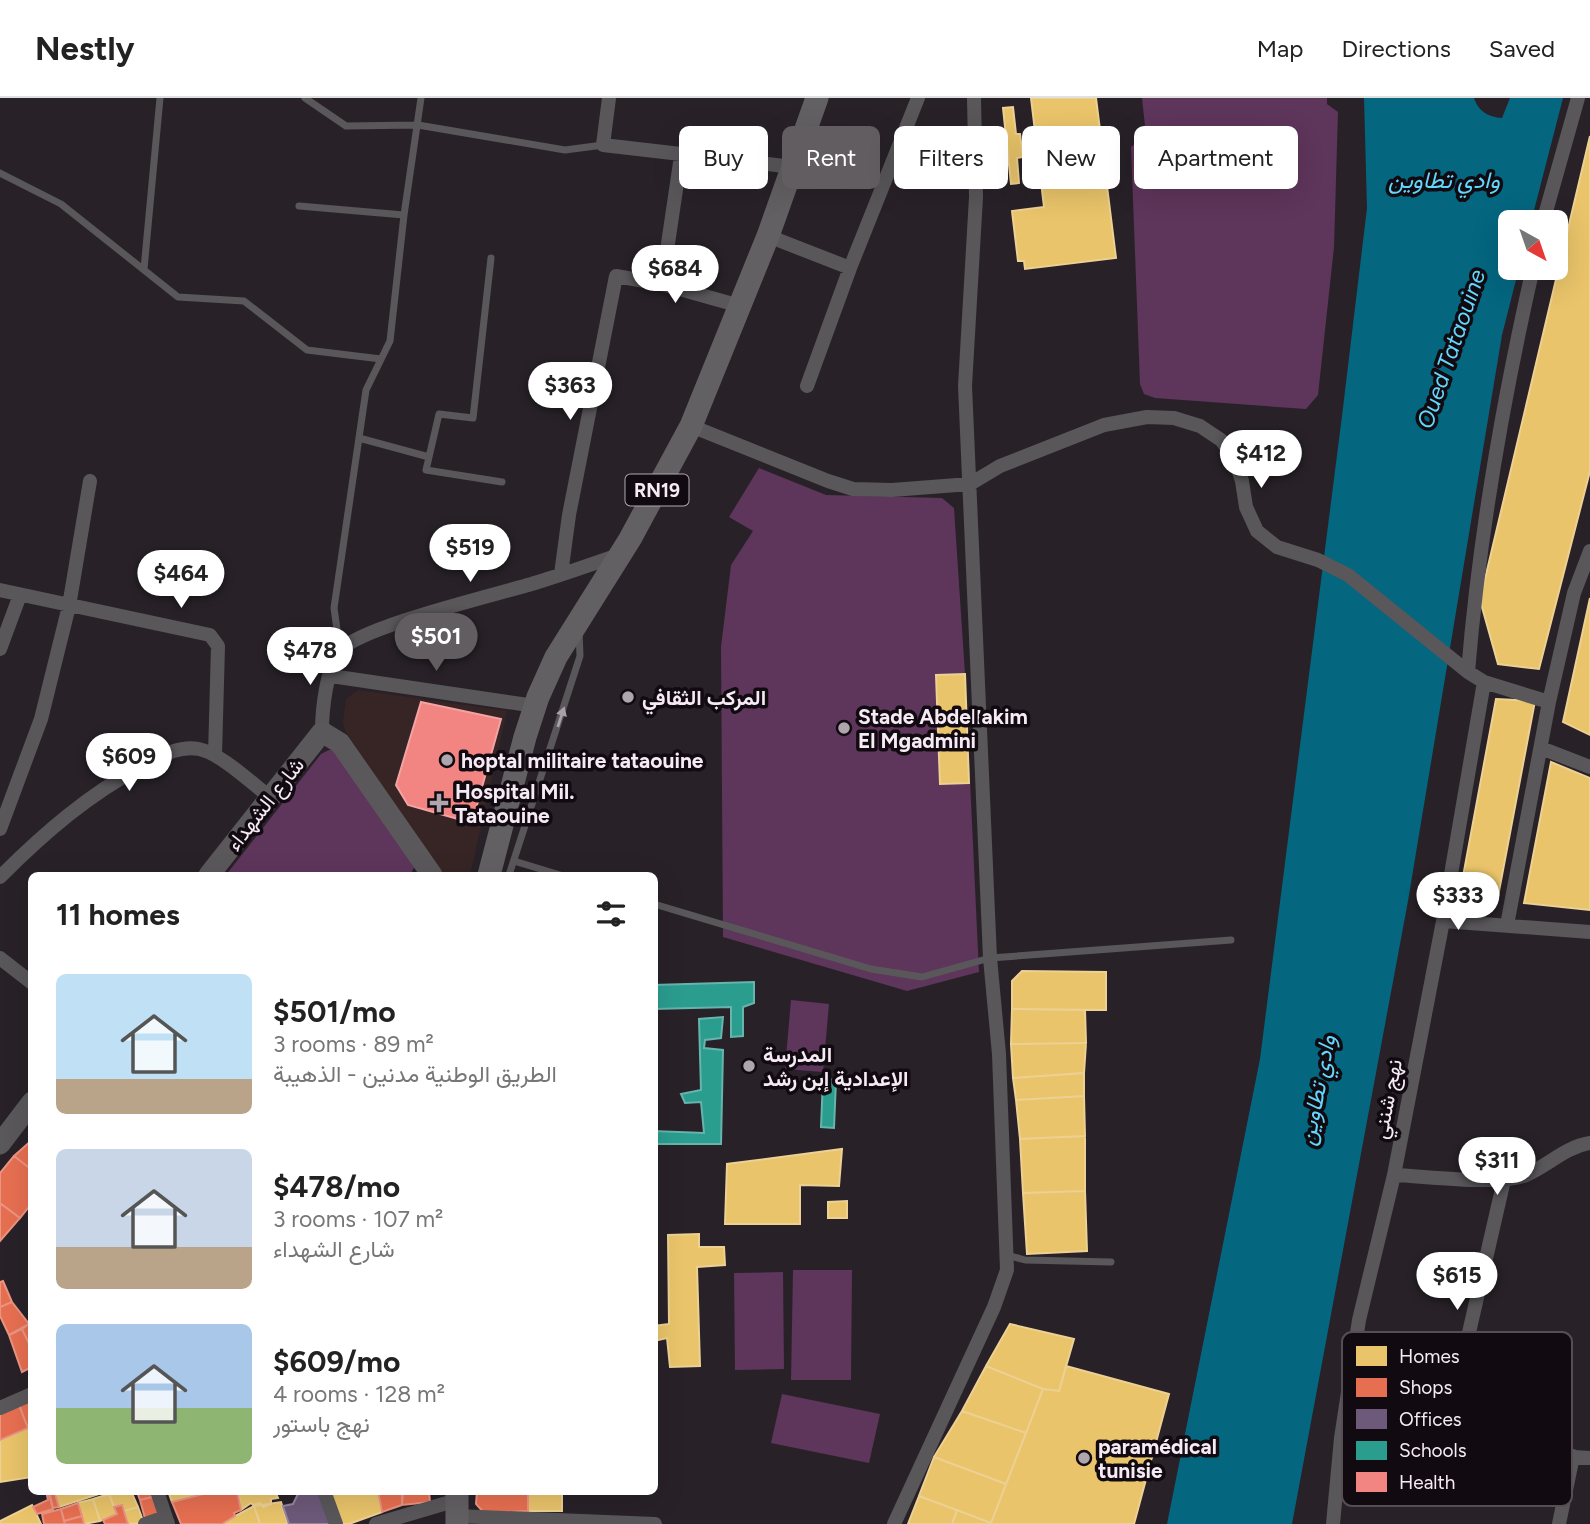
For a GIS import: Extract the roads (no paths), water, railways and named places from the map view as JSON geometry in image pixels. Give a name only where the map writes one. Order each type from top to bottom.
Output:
[{"type":"main road","name":"RN19","points":[[807,126],[817,98]]},
{"type":"main road","name":"RN19","points":[[490,872],[525,737],[556,657],[620,555],[691,426],[785,189]]},
{"type":"main road","name":"شارع الشهداء","points":[[211,872],[322,732]]},
{"type":"main road","points":[[322,732],[340,743],[430,872]]},
{"type":"main road","points":[[2,1138],[28,1106]]},
{"type":"street","points":[[609,98],[604,145],[679,156]]},
{"type":"street","points":[[807,386],[850,268],[918,98]]},
{"type":"street","points":[[894,1524],[994,1307],[1007,1270],[999,1054],[990,958],[965,386],[976,197],[974,98]]},
{"type":"street","points":[[1546,210],[1578,98]]},
{"type":"street","points":[[662,284],[679,169]]},
{"type":"street","points":[[768,236],[850,268]]},
{"type":"street","points":[[561,574],[571,505],[616,276],[662,284],[740,306]]},
{"type":"street","points":[[1468,672],[1474,600],[1515,347],[1529,280]]},
{"type":"street","points":[[691,426],[853,489],[892,490],[970,484],[1000,466],[1104,425],[1147,416],[1174,418],[1200,426],[1221,440],[1234,457],[1242,481],[1246,507],[1257,531],[1278,547],[1318,560],[1348,575],[1484,682],[1549,702]]},
{"type":"street","points":[[0,829],[41,719],[68,606],[90,481]]},
{"type":"street","points":[[1507,925],[1549,702],[1574,593],[1590,551]]},
{"type":"street","points":[[322,732],[322,709],[331,676],[340,651],[352,641],[383,628],[620,555]]},
{"type":"street","points":[[0,590],[203,633],[215,639],[218,660],[215,755]]},
{"type":"street","points":[[1574,593],[1590,591]]},
{"type":"street","points":[[0,649],[20,595]]},
{"type":"street","points":[[331,676],[536,706]]},
{"type":"street","name":"نهج شنني","points":[[1357,1332],[1394,1175],[1443,921],[1484,682]]},
{"type":"street","points":[[0,877],[63,818],[109,783],[172,751],[186,748],[215,755],[270,797]]},
{"type":"street","points":[[1541,748],[1590,767]]},
{"type":"street","points":[[1443,921],[1590,932]]},
{"type":"street","points":[[0,958],[28,981]]},
{"type":"street","points":[[1394,1175],[1504,1180],[1526,1175],[1568,1149],[1590,1143]]},
{"type":"street","points":[[1469,1332],[1504,1180]]},
{"type":"street","points":[[0,1408],[28,1396]]},
{"type":"street","name":"نهج شنني","points":[[1333,1524],[1342,1431]]},
{"type":"street","points":[[1572,1461],[1573,1456],[1590,1458]]},
{"type":"street","points":[[145,1524],[166,1521],[158,1495]]},
{"type":"street","points":[[325,1495],[336,1524]]},
{"type":"street","points":[[1559,1524],[1563,1506]]},
{"type":"street","points":[[376,1524],[457,1508],[655,1524]]},
{"type":"lane","points":[[144,269],[160,98]]},
{"type":"lane","points":[[305,98],[346,126],[418,125],[565,150],[604,145]]},
{"type":"lane","points":[[340,651],[334,608],[366,390],[390,341],[421,98]]},
{"type":"lane","points":[[0,173],[61,204],[178,297],[244,301],[307,350],[381,359]]},
{"type":"lane","points":[[299,206],[404,215]]},
{"type":"lane","points":[[491,258],[473,418],[439,414],[426,470],[502,482]]},
{"type":"lane","points":[[359,438],[429,457]]},
{"type":"lane","points":[[510,872],[580,656],[579,619]]},
{"type":"lane","points":[[514,861],[550,872]]},
{"type":"lane","points":[[658,905],[871,969],[903,976],[922,977],[990,958],[1231,940]]},
{"type":"lane","points":[[1007,1255],[1025,1260],[1111,1262]]},
{"type":"water","name":"وادي تطاوين","points":[[1364,98],[1474,98],[1484,112],[1502,118],[1510,98],[1563,98],[1534,210],[1498,210],[1498,280],[1516,280],[1502,335],[1408,901],[1292,1524],[1167,1524],[1260,1059],[1367,208]]},
{"type":"place","name":"المركب الثقافي","points":[[628,697]]},
{"type":"place","name":"Stade Abdelاakim El Mgadmini","points":[[844,728]]},
{"type":"place","name":"hoptal militaire tataouine","points":[[447,760]]},
{"type":"place","name":"Hospital Mil. Tataouine","points":[[439,803]]},
{"type":"place","name":"المدرسة الإعدادية إبن رشد","points":[[749,1066]]},
{"type":"place","name":"paramédical tunisie","points":[[1084,1458]]},
{"type":"water label","name":"Oued Tataouine","points":[[1451,349]]}]
